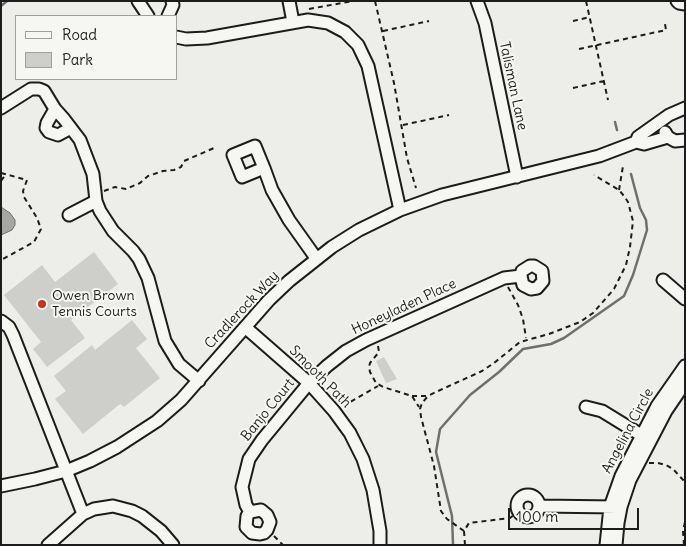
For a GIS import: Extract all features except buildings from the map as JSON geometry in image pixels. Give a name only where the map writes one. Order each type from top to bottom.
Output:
[{"type":"street","points":[[138,1],[147,15]]},
{"type":"street","points":[[168,15],[173,5],[172,1]]},
{"type":"street","points":[[289,1],[293,22]]},
{"type":"street","name":"Talisman Lane","points":[[477,1],[485,23],[517,177]]},
{"type":"street","points":[[677,1],[685,4]]},
{"type":"street","points":[[178,37],[207,38],[308,20],[319,20],[337,26],[352,38],[361,50],[368,66],[400,210]]},
{"type":"street","points":[[1,108],[35,88],[44,91],[55,110],[80,140],[90,166],[96,197],[105,221],[134,251],[145,268],[165,341],[180,364],[199,381]]},
{"type":"street","points":[[55,110],[47,123],[46,128],[49,132],[58,135],[71,128]]},
{"type":"street","name":"Cradlerock Way","points":[[636,142],[638,137],[666,119],[669,115],[682,111]]},
{"type":"street","points":[[666,119],[664,128],[679,142]]},
{"type":"street","name":"Cradlerock Way","points":[[1,486],[66,471],[90,461],[157,421],[199,381],[274,294],[316,258],[359,230],[400,210],[442,195],[599,156],[636,142],[644,144],[679,142]]},
{"type":"street","points":[[264,168],[272,190],[289,220],[316,258]]},
{"type":"street","points":[[69,215],[96,197]]},
{"type":"street","name":"Honeyladen Place","points":[[309,383],[336,358],[375,336],[504,278],[521,276]]},
{"type":"street","points":[[663,280],[685,299]]},
{"type":"street","points":[[1,320],[14,335],[83,514]]},
{"type":"street","name":"Smooth Path","points":[[244,327],[309,383],[334,411],[353,439],[369,474],[376,507],[380,545]]},
{"type":"street","name":"Angelina Circle","points":[[616,545],[618,524],[616,507],[638,463],[656,406],[685,366]]},
{"type":"street","name":"Banjo Court","points":[[267,530],[260,534],[252,533],[245,522],[250,512],[246,505],[242,487],[249,459],[262,440],[309,383]]},
{"type":"street","name":"Angelina Circle","points":[[606,545],[616,507],[621,476],[645,437],[685,383]]},
{"type":"street","points":[[586,407],[602,411],[645,437]]},
{"type":"street","points":[[525,495],[535,497],[539,506],[537,513],[529,517],[522,516],[516,506],[521,497],[525,495]]},
{"type":"street","points":[[48,545],[83,514],[94,508],[113,506],[132,511],[152,524],[173,545]]},
{"type":"street","points":[[539,506],[616,507]]},
{"type":"street","points":[[250,512],[261,510],[267,515],[270,522],[267,530]]},
{"type":"path","points":[[308,10],[353,1]]},
{"type":"path","points":[[376,1],[407,158],[416,188]]},
{"type":"path","points":[[586,1],[608,100]]},
{"type":"path","points":[[573,21],[590,17]]},
{"type":"path","points":[[382,31],[429,21]]},
{"type":"path","points":[[579,49],[666,30],[665,24]]},
{"type":"path","points":[[573,88],[604,81]]},
{"type":"path","points":[[402,125],[449,115]]},
{"type":"path","points":[[96,197],[115,187],[126,188],[140,183],[148,176],[174,170],[181,167],[184,161],[214,148]]},
{"type":"path","points":[[619,190],[623,166]]},
{"type":"path","points":[[1,173],[27,180],[24,197],[37,218],[41,229],[34,242],[1,260]]},
{"type":"path","points":[[1,181],[6,174]]},
{"type":"path","points":[[420,409],[428,396],[482,371],[514,346],[526,340],[549,334],[580,322],[593,313],[614,289],[626,265],[634,221],[628,202],[619,190],[594,175]]},
{"type":"path","points":[[504,278],[523,319],[526,340]]},
{"type":"path","points":[[375,336],[379,352],[370,362],[369,367],[379,386],[412,396],[428,396]]},
{"type":"path","points":[[334,411],[379,386]]},
{"type":"path","points":[[412,396],[420,409],[434,466],[441,510],[447,519],[462,530],[465,545]]},
{"type":"path","points":[[638,463],[666,465],[685,482]]},
{"type":"path","points":[[462,530],[469,523],[504,519],[518,512]]},
{"type":"path","points":[[684,545],[683,527],[685,522]]},
{"type":"path","points":[[267,530],[283,545]]},
{"type":"green space","points":[[94,252],[118,284],[71,320],[85,338],[47,367],[33,349],[41,342],[4,295],[42,265],[55,282]]},
{"type":"green space","points":[[132,320],[147,339],[136,348],[160,378],[124,407],[120,404],[83,434],[55,399],[66,391],[54,376],[92,345],[95,350]]},
{"type":"green space","points":[[384,357],[397,379],[386,383],[376,361]]},
{"type":"shaded area","points":[[1,207],[10,213],[15,220],[15,225],[12,230],[1,235]]},
{"type":"waterway","points":[[1,6],[7,1]]},
{"type":"waterway","points":[[615,122],[617,130]]},
{"type":"waterway","points":[[453,545],[452,516],[436,452],[440,429],[470,395],[499,372],[523,349],[551,344],[564,338],[624,296],[633,275],[647,230],[646,220],[640,208],[631,174]]},
{"type":"place","name":"Owen Brown Tennis Courts","points":[[42,304]]}]
